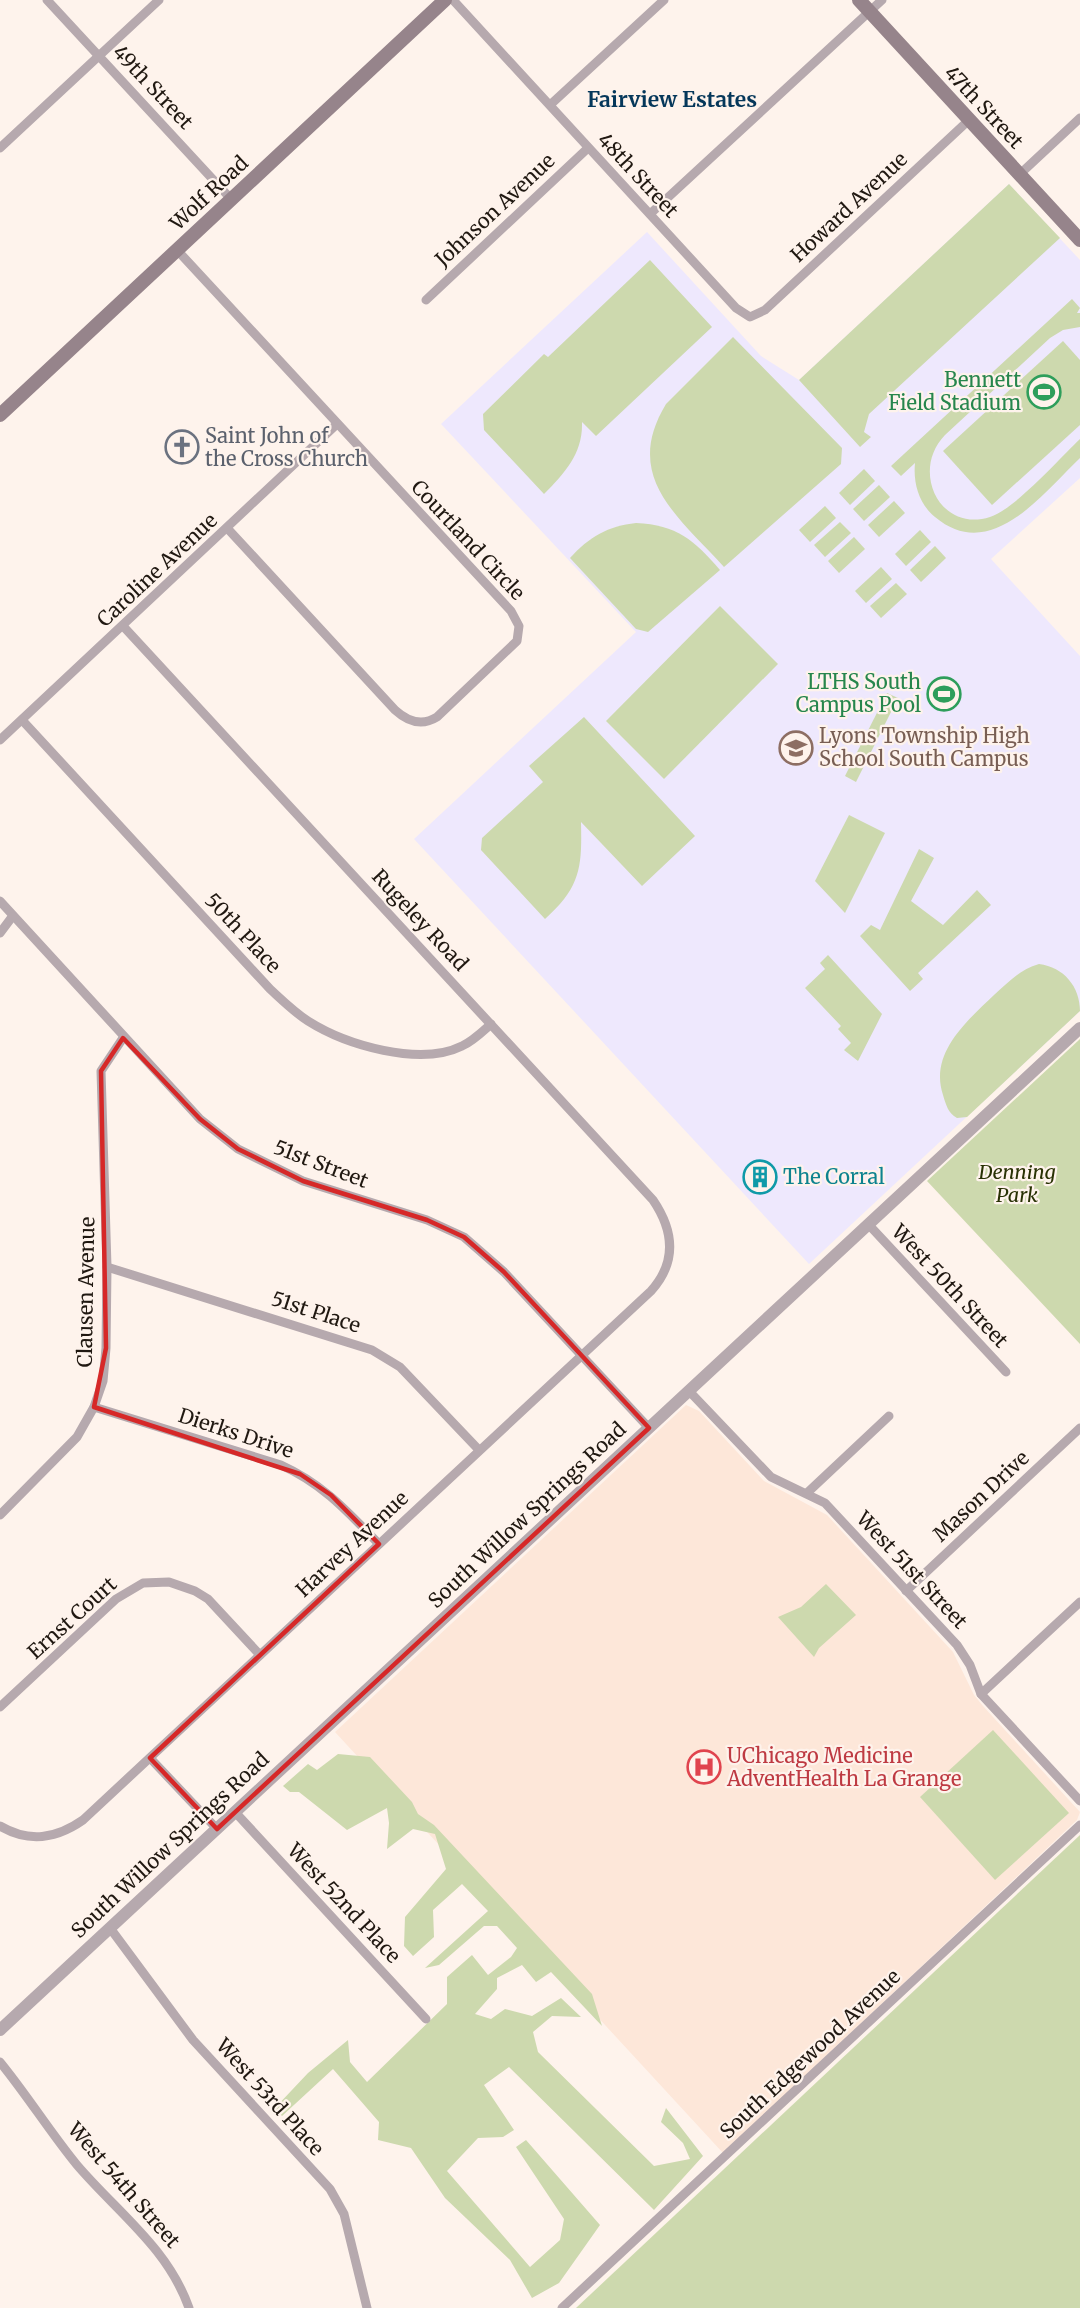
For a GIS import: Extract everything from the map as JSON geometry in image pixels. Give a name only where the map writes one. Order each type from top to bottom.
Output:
[{"type":"main road","name":"Wolf Road","points":[[0,415],[445,0]]},
{"type":"main road","name":"47th Street","points":[[859,0],[1080,240]]},
{"type":"street","name":"49th Street","points":[[47,0],[231,199]]},
{"type":"street","points":[[0,148],[159,0]]},
{"type":"street","name":"48th Street","points":[[453,0],[736,308],[750,317]]},
{"type":"street","points":[[550,105],[664,0]]},
{"type":"street","points":[[651,214],[882,0]]},
{"type":"street","points":[[1020,174],[1080,118]]},
{"type":"street","name":"Howard Avenue","points":[[750,317],[765,310],[969,120]]},
{"type":"street","name":"Johnson Avenue","points":[[426,300],[588,148]]},
{"type":"street","name":"Courtland Circle","points":[[177,249],[511,611],[519,626],[519,634],[511,648],[430,722],[412,721],[395,710],[227,528]]},
{"type":"street","name":"Caroline Avenue","points":[[0,740],[337,424]]},
{"type":"street","name":"Rugeley Road","points":[[123,626],[653,1200],[668,1225],[671,1250]]},
{"type":"street","name":"50th Place","points":[[22,720],[270,988],[308,1021],[347,1040],[376,1049],[429,1053],[462,1047],[491,1024]]},
{"type":"street","name":"51st Street","points":[[0,901],[123,1038],[200,1119],[238,1149],[303,1181],[428,1220],[464,1237],[489,1257],[649,1428]]},
{"type":"street","points":[[0,933],[12,917]]},
{"type":"street","name":"South Willow Springs Road","points":[[0,2030],[1080,1028]]},
{"type":"street","name":"Clausen Avenue","points":[[0,1515],[77,1437],[94,1407],[103,1381],[106,1348],[107,1267],[101,1071],[123,1038]]},
{"type":"street","name":"West 50th Street","points":[[868,1225],[1006,1372]]},
{"type":"street","name":"Harvey Avenue","points":[[0,1826],[12,1832],[33,1837],[53,1836],[71,1828],[150,1758],[660,1281],[666,1270],[671,1250]]},
{"type":"street","name":"51st Place","points":[[107,1267],[372,1350],[400,1367],[480,1450]]},
{"type":"street","name":"West 51st Street","points":[[689,1391],[771,1477],[825,1503],[965,1656],[981,1694],[1080,1801]]},
{"type":"street","name":"Dierks Drive","points":[[94,1407],[280,1465],[300,1474],[332,1495],[379,1544]]},
{"type":"street","points":[[807,1493],[889,1416]]},
{"type":"street","name":"Mason Drive","points":[[906,1591],[1080,1428]]},
{"type":"street","name":"Ernst Court","points":[[0,1707],[116,1599],[143,1583],[169,1582],[195,1591],[208,1599],[260,1655]]},
{"type":"street","points":[[981,1694],[1080,1602]]},
{"type":"street","points":[[150,1758],[217,1829]]},
{"type":"street","name":"West 52nd Place","points":[[235,1812],[426,2019]]},
{"type":"street","name":"South Edgewood Avenue","points":[[562,2308],[1080,1825]]},
{"type":"street","name":"West 53rd Place","points":[[110,1928],[193,2040],[330,2189],[344,2214],[367,2308]]},
{"type":"street","name":"West 54th Street","points":[[0,2062],[77,2164],[163,2256],[177,2277],[189,2308]]},
{"type":"highlighted area","points":[[123,1038],[200,1119],[238,1149],[303,1181],[427,1220],[464,1237],[504,1272],[649,1428],[217,1829],[150,1758],[379,1544],[331,1495],[300,1474],[94,1407],[106,1348],[101,1071]]},
{"type":"shaded area","name":"Lyons Township High School South Campus","points":[[1009,184],[1080,260],[1080,478],[991,559],[1080,656],[1080,1011],[809,1264],[414,839],[636,632],[441,424],[647,232],[761,356],[799,380]]},
{"type":"shaded area","name":"UChicago Medicine AdventHealth La Grange","points":[[686,1405],[699,1411],[764,1481],[827,1515],[953,1652],[974,1695],[1080,1812],[1077,1820],[723,2153],[335,1732]]},
{"type":"green space","points":[[1009,184],[1060,238],[869,414],[864,432],[871,437],[860,447],[799,380]]},
{"type":"green space","points":[[650,260],[712,327],[596,436],[582,422],[582,433],[576,453],[566,470],[544,494],[484,430],[483,414],[544,354],[548,357]]},
{"type":"green space","points":[[1072,299],[1080,308],[1077,313],[1080,313],[1080,327],[1063,330],[1050,338],[945,435],[935,450],[930,465],[931,481],[936,496],[945,508],[957,516],[972,520],[990,517],[1012,504],[1080,439],[1080,458],[1032,505],[1014,519],[995,528],[976,533],[956,529],[935,517],[925,506],[916,485],[915,463],[901,476],[891,466]]},
{"type":"green space","points":[[733,337],[842,448],[841,464],[724,567],[689,530],[661,494],[653,474],[650,453],[654,430],[666,404]]},
{"type":"green space","name":"Bennett Field Stadium","points":[[1063,341],[1080,360],[1080,425],[992,505],[943,451]]},
{"type":"green space","points":[[864,469],[875,481],[850,505],[839,493]]},
{"type":"green space","points":[[879,485],[890,497],[864,521],[853,509]]},
{"type":"green space","points":[[894,501],[905,513],[879,537],[868,525]]},
{"type":"green space","points":[[825,506],[836,518],[810,542],[799,530]]},
{"type":"green space","points":[[840,522],[851,533],[825,557],[814,545]]},
{"type":"green space","points":[[636,523],[663,527],[684,536],[702,550],[720,570],[648,632],[636,629],[570,558],[584,544],[600,534]]},
{"type":"green space","points":[[920,530],[931,542],[906,566],[895,554]]},
{"type":"green space","points":[[854,537],[865,549],[839,573],[828,561]]},
{"type":"green space","points":[[935,546],[946,558],[921,582],[910,570]]},
{"type":"green space","points":[[881,567],[892,579],[866,603],[855,591]]},
{"type":"green space","points":[[896,583],[907,594],[881,618],[870,606]]},
{"type":"green space","points":[[720,606],[778,664],[664,779],[606,721]]},
{"type":"green space","points":[[887,693],[898,698],[856,782],[845,776]]},
{"type":"green space","points":[[584,717],[695,836],[642,886],[581,822],[581,852],[577,875],[566,897],[545,919],[481,850],[482,838],[543,782],[529,766]]},
{"type":"green space","points":[[849,815],[885,833],[845,913],[815,881]]},
{"type":"green space","points":[[919,849],[934,858],[911,901],[943,925],[977,890],[991,905],[918,973],[923,979],[910,991],[860,936],[871,925],[880,930]]},
{"type":"green space","points":[[828,955],[882,1014],[858,1061],[844,1050],[851,1043],[838,1029],[841,1026],[805,988],[825,969],[820,963]]},
{"type":"green space","points":[[1039,964],[1056,969],[1069,980],[1077,994],[1080,1011],[967,1117],[957,1118],[951,1114],[946,1105],[940,1080],[941,1065],[946,1052],[962,1027],[994,995],[1020,973]]},
{"type":"green space","name":"Denning Park","points":[[1080,1039],[1080,1344],[927,1181]]},
{"type":"green space","points":[[826,1584],[856,1615],[819,1648],[814,1657],[778,1617],[801,1607]]},
{"type":"green space","points":[[993,1730],[1069,1813],[995,1880],[920,1797]]},
{"type":"green space","points":[[338,1754],[370,1757],[412,1802],[418,1814],[434,1825],[592,1994],[602,2026],[551,1972],[536,1982],[522,1965],[497,1978],[497,1989],[475,2014],[491,2019],[505,2009],[532,2016],[561,1998],[581,2017],[552,2016],[533,2032],[538,2052],[654,2166],[690,2159],[683,2143],[661,2122],[666,2108],[703,2156],[654,2210],[509,2067],[484,2085],[514,2130],[503,2137],[478,2138],[447,2171],[530,2267],[560,2240],[564,2219],[516,2147],[526,2140],[600,2225],[559,2283],[532,2298],[510,2260],[445,2198],[411,2148],[378,2140],[379,2122],[333,2069],[282,2116],[275,2108],[308,2073],[348,2040],[350,2062],[367,2082],[447,2004],[447,1977],[472,1955],[488,1975],[511,1957],[517,1948],[497,1926],[484,1926],[439,1965],[425,1968],[488,1911],[462,1884],[433,1910],[434,1937],[413,1956],[404,1946],[405,1917],[446,1869],[435,1834],[413,1829],[387,1849],[389,1823],[387,1808],[347,1830],[299,1792],[290,1792],[283,1786],[308,1764],[317,1770]]},
{"type":"green space","points":[[1080,1835],[1080,2308],[576,2308]]},
{"type":"place","name":"Bennett Field Stadium","points":[[1044,392]]},
{"type":"place","name":"Saint John of the Cross Church","points":[[182,447]]},
{"type":"place","name":"LTHS South Campus Pool","points":[[944,694]]},
{"type":"place","name":"Lyons Township High School South Campus","points":[[796,748]]},
{"type":"place","name":"The Corral","points":[[760,1177]]},
{"type":"place","name":"UChicago Medicine AdventHealth La Grange","points":[[704,1767]]},
{"type":"district","name":"Fairview Estates","points":[[672,100]]}]
